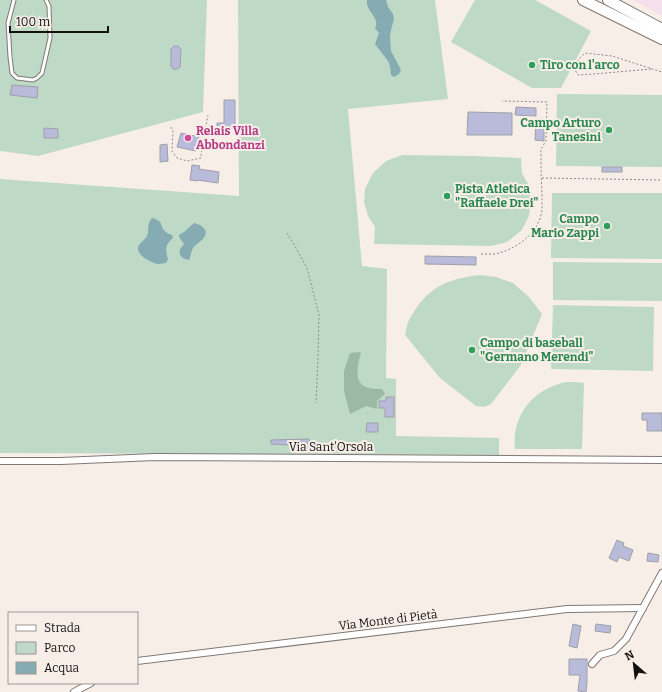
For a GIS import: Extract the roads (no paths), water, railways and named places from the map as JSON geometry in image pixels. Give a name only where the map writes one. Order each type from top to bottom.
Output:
[{"type":"main road","points":[[583,0],[662,39]]},
{"type":"main road","points":[[608,0],[662,29]]},
{"type":"street","name":"Via Sant'Orsola","points":[[0,461],[61,461],[155,457],[662,460]]},
{"type":"street","points":[[592,664],[600,655],[614,651],[626,640],[662,573]]},
{"type":"street","name":"Via Monte di Pietà","points":[[138,661],[567,609],[643,608]]},
{"type":"street","points":[[74,692],[89,684]]},
{"type":"lane","points":[[14,0],[8,23],[12,73],[17,78],[33,80],[42,73],[50,38],[49,6],[46,0]]},
{"type":"water","points":[[367,0],[386,0],[388,7],[393,14],[394,19],[390,36],[391,51],[401,70],[399,74],[394,77],[391,75],[388,61],[375,44],[379,33],[375,28],[376,21],[368,8]]},
{"type":"water","points":[[152,218],[159,221],[164,230],[172,235],[173,238],[166,247],[168,259],[166,263],[153,263],[143,257],[138,251],[139,246],[147,236],[149,223]]},
{"type":"water","points":[[194,223],[204,228],[206,233],[203,239],[193,248],[189,260],[183,258],[180,254],[180,249],[184,244],[179,235]]},
{"type":"place","name":"Tiro con l'arco","points":[[532,65]]},
{"type":"place","name":"Campo Arturo Tanesini","points":[[609,130]]},
{"type":"place","name":"Relais Villa Abbondanzi","points":[[188,138]]},
{"type":"place","name":"Pista Atletica \"Raffaele Drei\"","points":[[447,196]]},
{"type":"place","name":"Campo Mario Zappi","points":[[607,226]]},
{"type":"place","name":"Campo di baseball \"Germano Merendi\"","points":[[472,350]]}]
